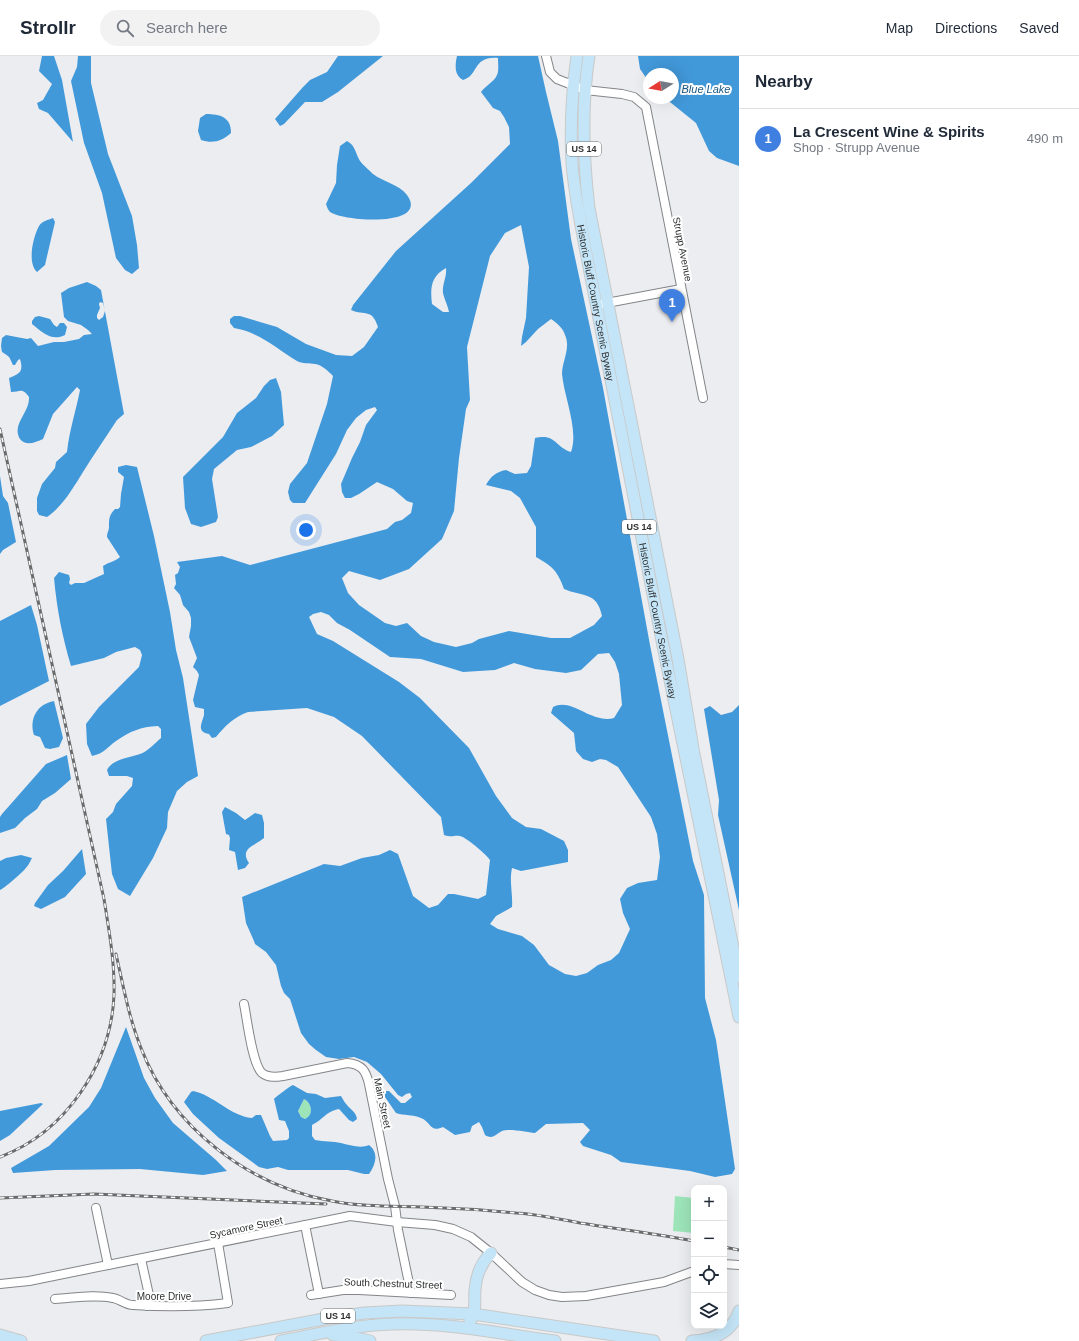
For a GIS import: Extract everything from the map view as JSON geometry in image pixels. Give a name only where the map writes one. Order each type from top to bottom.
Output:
[{"type":"main road","name":"Historic Bluff Country Scenic Byway","points":[[577,56],[573,85],[571,136],[574,187],[602,304],[676,651],[696,762],[739,977]]},
{"type":"main road","name":"US 14","points":[[585,90],[589,56]]},
{"type":"main road","name":"Historic Bluff Country Scenic Byway","points":[[585,90],[583,144],[585,176],[602,304],[664,652],[739,1017]]},
{"type":"main road","points":[[450,1327],[469,1321],[473,1314],[477,1278],[482,1264],[491,1253]]},
{"type":"main road","points":[[448,1312],[464,1306],[475,1290]]},
{"type":"main road","name":"US 14","points":[[206,1341],[237,1338],[353,1314],[402,1311],[473,1314],[654,1341]]},
{"type":"main road","points":[[692,1341],[707,1340],[721,1334],[737,1318],[739,1311]]},
{"type":"main road","name":"US 14","points":[[281,1341],[348,1328],[377,1325],[416,1324],[450,1327],[494,1337],[555,1341]]},
{"type":"main road","points":[[0,1335],[21,1341]]},
{"type":"main road","points":[[295,1338],[346,1336],[370,1341]]},
{"type":"street","name":"Strupp Avenue","points":[[546,56],[548,68],[553,76],[562,82],[585,90],[622,94],[634,97],[646,107],[703,398]]},
{"type":"street","points":[[602,304],[681,289]]},
{"type":"street","name":"Main Street","points":[[244,1004],[255,1059],[262,1073],[267,1076],[274,1077],[348,1064],[357,1064],[365,1070],[395,1206],[411,1293]]},
{"type":"street","points":[[96,1208],[108,1266]]},
{"type":"street","name":"Sycamore Street","points":[[0,1284],[108,1266],[350,1216],[435,1225],[453,1229],[471,1237],[491,1253]]},
{"type":"street","name":"South Chestnut Street","points":[[305,1225],[315,1294],[354,1290],[451,1295]]},
{"type":"street","name":"Moore Drive","points":[[54,1299],[88,1297],[114,1298],[126,1304],[178,1307],[228,1303],[218,1243]]},
{"type":"street","points":[[491,1253],[522,1282],[535,1290],[549,1295],[562,1297],[586,1296],[664,1282],[691,1272]]},
{"type":"street","points":[[141,1259],[148,1295],[147,1306]]},
{"type":"street","points":[[727,1264],[739,1265]]},
{"type":"green space","points":[[304,1099],[307,1101],[311,1109],[310,1115],[305,1119],[301,1117],[298,1111]]},
{"type":"green space","points":[[675,1196],[691,1198],[691,1233],[673,1231]]},
{"type":"water","points":[[42,56],[54,56],[62,80],[73,142],[48,113],[39,109],[37,103],[43,100],[52,84],[39,71]]},
{"type":"water","points":[[78,56],[91,56],[91,83],[108,154],[132,216],[139,268],[132,274],[125,270],[116,258],[102,193],[84,143],[71,81],[77,67]]},
{"type":"water","points":[[338,56],[383,56],[338,92],[322,102],[305,102],[284,124],[280,126],[275,119],[310,80],[327,72]]},
{"type":"water","points":[[457,56],[538,56],[558,141],[571,239],[603,388],[650,645],[693,861],[704,895],[705,998],[716,1040],[735,1169],[732,1174],[715,1177],[690,1171],[621,1162],[611,1155],[583,1146],[580,1142],[590,1130],[583,1123],[546,1124],[535,1133],[505,1130],[490,1137],[485,1135],[479,1122],[472,1126],[470,1132],[455,1135],[443,1127],[435,1129],[418,1117],[396,1113],[385,1097],[384,1091],[389,1091],[401,1103],[405,1103],[412,1097],[410,1093],[402,1097],[398,1095],[381,1074],[367,1062],[354,1057],[339,1059],[326,1057],[309,1044],[301,1033],[290,999],[284,993],[281,986],[276,965],[266,952],[255,944],[246,923],[242,897],[324,864],[340,866],[362,858],[379,855],[390,850],[398,854],[413,896],[429,908],[438,905],[448,894],[478,899],[486,895],[490,860],[467,839],[460,836],[444,835],[441,817],[362,736],[334,717],[307,708],[248,712],[238,716],[230,722],[216,737],[212,738],[209,734],[202,731],[201,724],[204,709],[195,707],[193,700],[199,675],[193,667],[197,658],[189,637],[191,618],[189,612],[183,605],[180,595],[174,588],[176,584],[175,575],[178,573],[180,567],[177,562],[222,556],[250,565],[387,529],[395,522],[402,520],[411,513],[413,503],[407,501],[393,489],[377,482],[351,498],[345,498],[342,492],[341,484],[366,425],[377,410],[375,407],[366,410],[356,418],[347,430],[336,454],[305,503],[293,503],[290,500],[288,492],[290,484],[307,463],[327,404],[333,376],[320,366],[299,362],[252,333],[234,328],[230,323],[230,319],[234,316],[240,316],[277,327],[306,344],[336,355],[352,356],[364,347],[378,327],[376,321],[371,315],[351,310],[353,305],[396,251],[471,183],[510,144],[509,127],[504,117],[500,111],[493,108],[481,92],[494,80],[497,75],[498,58],[484,60],[480,63],[472,75],[463,80],[457,73]],"holes":[[[521,225],[529,267],[526,318],[521,346],[538,329],[551,319],[558,324],[564,332],[567,340],[567,350],[562,374],[572,424],[573,443],[571,452],[547,437],[535,438],[531,466],[527,473],[515,474],[506,470],[502,471],[494,475],[486,485],[511,491],[520,498],[536,527],[536,557],[557,573],[564,589],[588,596],[593,599],[600,608],[602,616],[594,625],[570,638],[551,638],[509,631],[456,647],[434,642],[421,636],[407,623],[396,626],[385,623],[359,605],[348,593],[342,578],[349,571],[380,580],[409,569],[442,539],[454,511],[459,458],[466,409],[470,400],[467,347],[490,256],[505,233]],[[446,268],[443,293],[449,312],[443,312],[432,304],[431,298],[434,279]],[[321,612],[329,615],[337,623],[390,657],[421,659],[463,672],[495,670],[514,663],[535,669],[566,673],[581,670],[598,654],[609,653],[615,662],[619,674],[622,705],[614,718],[606,719],[597,717],[567,705],[553,707],[551,713],[574,733],[576,751],[583,759],[592,762],[600,759],[606,760],[618,767],[651,817],[657,834],[660,857],[657,880],[638,883],[627,888],[620,899],[623,913],[630,929],[619,953],[611,960],[598,965],[587,973],[576,976],[565,974],[549,965],[534,945],[522,936],[498,929],[490,924],[496,916],[512,907],[512,868],[521,871],[568,862],[568,850],[564,841],[541,829],[526,827],[512,818],[496,796],[469,748],[420,698],[399,682],[333,641],[317,634],[309,617],[313,614]]]},
{"type":"water","name":"Blue Lake","points":[[638,56],[739,56],[739,166],[717,158],[709,151],[696,123],[672,104],[679,104],[679,68],[643,68],[643,73],[640,69]]},
{"type":"water","points":[[206,114],[220,116],[227,120],[231,133],[217,141],[209,142],[201,140],[198,131],[200,118]]},
{"type":"water","points":[[347,141],[354,147],[360,161],[373,174],[404,191],[411,205],[407,213],[397,217],[367,219],[352,218],[329,211],[326,204],[336,183],[340,146]]},
{"type":"water","points":[[53,218],[55,222],[45,265],[37,272],[32,263],[33,243],[40,224]]},
{"type":"water","points":[[87,282],[101,290],[105,309],[103,303],[100,302],[97,318],[99,320],[103,317],[105,311],[124,414],[117,420],[67,496],[58,508],[47,517],[39,515],[37,511],[37,498],[42,484],[55,468],[56,462],[67,452],[69,436],[80,390],[77,387],[53,414],[43,439],[31,443],[25,443],[20,439],[18,428],[29,403],[29,397],[23,391],[11,392],[9,378],[20,372],[21,363],[20,359],[15,365],[13,365],[9,357],[2,352],[1,346],[2,338],[6,335],[27,339],[31,338],[38,346],[54,342],[79,339],[84,335],[92,334],[81,325],[68,321],[64,317],[61,293],[69,288]]},
{"type":"water","points":[[39,316],[50,319],[57,327],[60,323],[64,323],[67,327],[65,335],[60,337],[51,337],[40,330],[32,324],[35,317]]},
{"type":"water","points":[[276,378],[281,392],[284,425],[272,436],[251,447],[237,450],[214,469],[212,479],[218,517],[216,522],[201,527],[191,524],[185,508],[183,477],[223,437],[237,413],[256,398],[270,380]]},
{"type":"water","points":[[126,465],[137,467],[154,536],[170,612],[176,650],[183,678],[198,776],[187,782],[177,791],[168,812],[167,828],[153,858],[130,896],[118,889],[112,874],[106,819],[113,812],[116,804],[132,786],[133,778],[127,776],[109,776],[107,770],[119,760],[142,753],[148,749],[161,738],[161,729],[158,726],[136,730],[116,741],[103,752],[92,756],[87,744],[86,724],[99,707],[139,667],[142,655],[140,650],[135,647],[116,652],[104,658],[71,666],[60,622],[54,578],[59,572],[69,575],[69,583],[71,585],[75,583],[84,583],[104,574],[103,566],[120,557],[107,535],[110,515],[115,509],[120,507],[124,477],[118,472],[118,467]]},
{"type":"water","points":[[0,476],[3,496],[8,503],[16,542],[3,550],[0,554]]},
{"type":"water","points":[[31,605],[37,625],[49,681],[0,706],[0,621]]},
{"type":"water","points":[[54,701],[63,738],[59,747],[50,749],[45,748],[40,737],[34,735],[33,723],[39,709],[43,705]]},
{"type":"water","points":[[739,705],[739,910],[718,815],[719,800],[704,709],[710,706],[721,715],[732,712]]},
{"type":"water","points":[[67,755],[71,779],[55,793],[42,801],[37,809],[15,828],[0,833],[0,817],[2,814],[46,764]]},
{"type":"water","points":[[225,807],[245,820],[255,813],[262,815],[264,823],[264,838],[249,848],[246,858],[249,863],[245,868],[238,870],[235,852],[229,850],[230,838],[229,835],[226,834],[222,812]]},
{"type":"water","points":[[82,849],[86,874],[65,897],[41,909],[34,906],[48,885],[63,871]]},
{"type":"water","points":[[21,855],[32,858],[23,871],[0,890],[0,861],[6,858]]},
{"type":"water","points":[[126,1027],[144,1078],[155,1098],[173,1123],[227,1171],[203,1175],[140,1169],[55,1170],[13,1173],[11,1168],[49,1146],[89,1107],[101,1088]]},
{"type":"water","points":[[293,1085],[307,1093],[316,1094],[325,1098],[341,1096],[357,1119],[353,1122],[349,1120],[339,1109],[334,1110],[312,1125],[312,1136],[318,1141],[338,1142],[359,1147],[369,1145],[375,1155],[375,1163],[369,1174],[348,1170],[288,1170],[278,1167],[267,1169],[259,1167],[219,1138],[193,1114],[184,1102],[193,1091],[201,1093],[236,1114],[252,1118],[256,1115],[261,1115],[273,1141],[287,1140],[289,1138],[289,1131],[285,1121],[279,1120],[274,1099]],"holes":[[[304,1099],[307,1101],[311,1112],[305,1119],[301,1117],[298,1111]]]},
{"type":"water","points":[[41,1103],[43,1104],[10,1135],[0,1141],[0,1111]]},
{"type":"railway","points":[[0,429],[104,899],[114,971],[114,995],[111,1021],[104,1046],[94,1070],[81,1092],[64,1113],[45,1131],[24,1146],[0,1157]]},
{"type":"railway","points":[[116,954],[130,1013],[141,1048],[155,1077],[172,1104],[193,1128],[217,1149],[243,1167],[272,1182],[301,1193],[343,1203],[524,1214],[691,1241]]},
{"type":"railway","points":[[0,1198],[94,1194],[326,1204]]},
{"type":"railway","points":[[727,1248],[739,1250]]},
{"type":"place","name":"La Crescent Wine & Spirits","points":[[672,322]]}]
